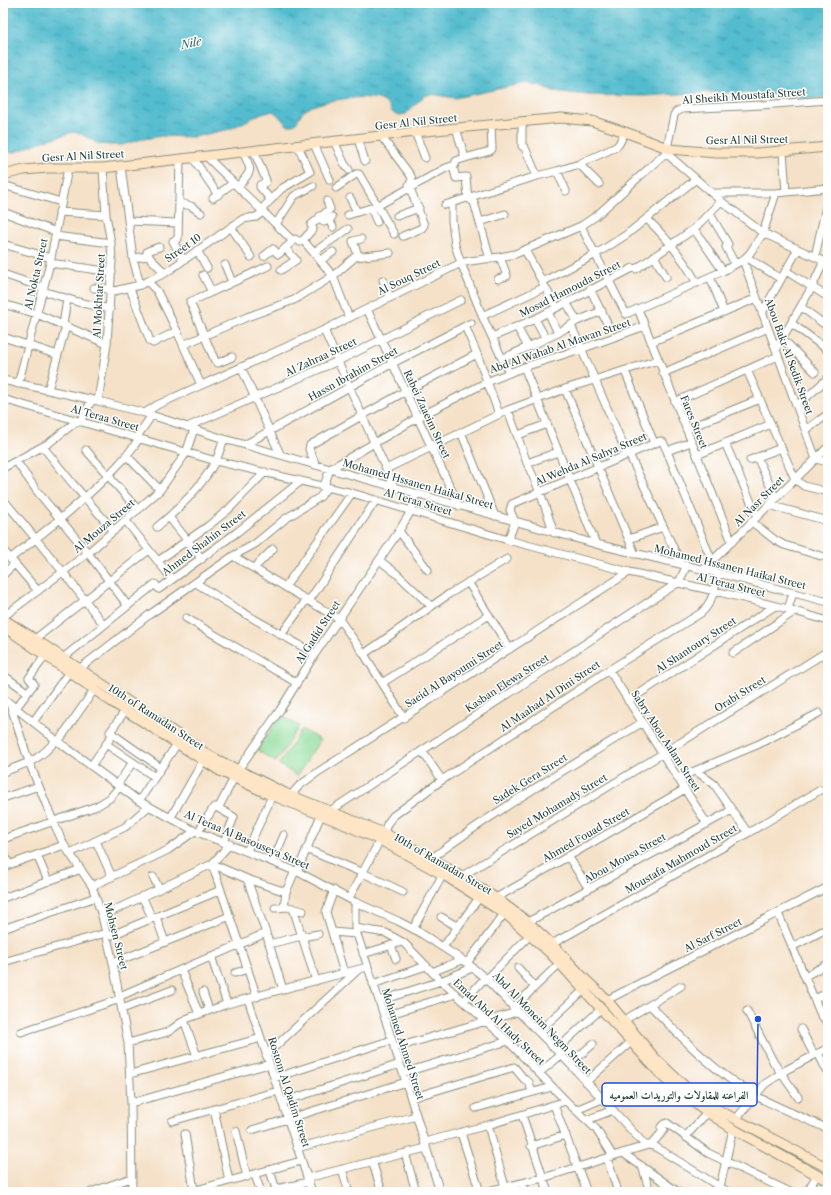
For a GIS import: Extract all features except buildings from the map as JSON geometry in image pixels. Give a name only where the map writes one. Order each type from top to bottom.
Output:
[{"type":"main road","name":"Gesr Al Nil Street","points":[[4,177],[32,169],[103,168],[416,132],[561,118],[592,121],[668,150],[716,153],[783,152],[828,147]]},
{"type":"main road","name":"10th of Ramadan Street","points":[[3,623],[35,639],[79,669],[115,699],[125,711],[202,761],[330,811],[432,858],[496,898],[528,922],[552,944],[587,987],[601,1009],[665,1079],[686,1098],[733,1129],[828,1181]]},
{"type":"main road","name":"10th of Ramadan Street","points":[[3,623],[45,656],[94,690],[115,699],[210,756],[272,796],[320,815],[382,836],[480,898],[504,914],[530,935],[587,987],[607,1000],[622,1021],[654,1057],[692,1093],[710,1105],[828,1168]]},
{"type":"street","name":"Al Sheikh Moustafa Street","points":[[668,150],[674,116],[676,112],[682,109],[828,100]]},
{"type":"street","points":[[522,122],[522,146],[525,148],[537,176]]},
{"type":"street","points":[[468,198],[466,176],[456,178],[453,166],[456,165],[455,162],[491,150],[491,125]]},
{"type":"street","points":[[456,128],[465,158]]},
{"type":"street","points":[[416,132],[425,158]]},
{"type":"street","points":[[510,373],[482,316],[460,263],[455,245],[449,204],[579,164],[616,147],[619,144],[624,132]]},
{"type":"street","points":[[381,136],[411,176],[412,180],[409,185],[419,208],[424,225],[422,228],[403,236]]},
{"type":"street","points":[[358,139],[365,161]]},
{"type":"street","points":[[334,141],[348,170]]},
{"type":"street","points":[[314,144],[330,180]]},
{"type":"street","points":[[262,211],[283,188],[310,172],[298,146]]},
{"type":"street","points":[[668,150],[696,179],[721,201],[764,233],[827,262],[782,338],[777,352],[747,370],[675,402]]},
{"type":"street","name":"Al Souq Street","points":[[148,414],[157,405],[324,330],[460,263],[470,260],[500,257],[525,250],[581,226],[596,216],[668,150]]},
{"type":"street","points":[[254,151],[266,180],[266,182],[260,185],[260,188],[271,200]]},
{"type":"street","points":[[193,158],[215,197],[236,185],[250,171],[250,167],[243,152]]},
{"type":"street","points":[[783,152],[786,192]]},
{"type":"street","points":[[206,156],[293,241]]},
{"type":"street","points":[[180,159],[178,238],[173,241],[183,260]]},
{"type":"street","points":[[579,164],[599,184]]},
{"type":"street","points":[[121,166],[133,258],[140,285]]},
{"type":"street","points":[[348,215],[374,207],[446,168],[453,166]]},
{"type":"street","name":"Al Nokta Street","points":[[18,384],[50,261],[68,168]]},
{"type":"street","name":"Al Mokhtar Street","points":[[79,421],[95,400],[107,344],[112,272],[111,243],[106,215],[103,168]]},
{"type":"street","points":[[557,171],[566,191]]},
{"type":"street","points":[[336,188],[356,174],[359,174],[374,207],[394,234]]},
{"type":"street","points":[[482,316],[543,284],[626,235],[696,179]]},
{"type":"street","points":[[3,185],[61,202]]},
{"type":"street","points":[[276,224],[294,196],[313,186]]},
{"type":"street","points":[[713,194],[776,193],[828,188]]},
{"type":"street","points":[[581,226],[626,314],[710,277],[744,258],[764,233],[776,193]]},
{"type":"street","points":[[815,257],[828,197]]},
{"type":"street","points":[[350,198],[357,212]]},
{"type":"street","points":[[468,198],[474,202],[490,259]]},
{"type":"street","points":[[264,256],[272,250],[278,254],[295,239],[300,242],[303,240],[313,229],[311,225],[327,218],[330,209],[327,201]]},
{"type":"street","name":"Mosad Hamouda Street","points":[[492,337],[548,312],[633,268],[636,269],[694,229],[721,201]]},
{"type":"street","points":[[179,203],[191,206],[201,214]]},
{"type":"street","points":[[374,207],[377,222]]},
{"type":"street","points":[[397,216],[419,208]]},
{"type":"street","name":"Street 10","points":[[94,288],[110,291],[130,288],[148,282],[164,273],[243,219],[256,217],[262,211]]},
{"type":"street","points":[[3,212],[55,234],[111,243]]},
{"type":"street","points":[[59,212],[106,215]]},
{"type":"street","points":[[480,222],[505,214]]},
{"type":"street","points":[[710,214],[728,244],[726,247],[735,264]]},
{"type":"street","points":[[327,218],[333,228]]},
{"type":"street","points":[[647,219],[672,245],[697,283]]},
{"type":"street","points":[[128,221],[178,223]]},
{"type":"street","points":[[232,227],[251,257]]},
{"type":"street","points":[[314,252],[336,238],[348,228]]},
{"type":"street","points":[[694,229],[722,271]]},
{"type":"street","points":[[336,238],[342,245]]},
{"type":"street","points":[[358,256],[353,241],[361,239]]},
{"type":"street","points":[[303,240],[333,276],[349,318]]},
{"type":"street","points":[[3,244],[50,261],[112,272]]},
{"type":"street","points":[[159,247],[147,252],[164,273]]},
{"type":"street","points":[[281,270],[296,260],[285,248]]},
{"type":"street","points":[[762,313],[798,249]]},
{"type":"street","points":[[197,250],[207,268]]},
{"type":"street","points":[[525,250],[556,307]]},
{"type":"street","points":[[321,260],[333,252]]},
{"type":"street","points":[[183,344],[247,317],[294,300],[333,276],[358,256],[390,253]]},
{"type":"street","points":[[133,258],[149,256]]},
{"type":"street","points":[[654,256],[666,277]]},
{"type":"street","points":[[498,279],[507,276],[500,257]]},
{"type":"street","points":[[744,258],[782,279]]},
{"type":"street","name":"Abou Bakr Al Sedik Street","points":[[744,258],[762,313],[816,459]]},
{"type":"street","points":[[225,265],[232,282]]},
{"type":"street","points":[[232,357],[218,363],[216,362],[190,302],[268,266]]},
{"type":"street","points":[[786,272],[828,297]]},
{"type":"street","points":[[3,274],[67,299],[110,309]]},
{"type":"street","points":[[203,275],[212,292]]},
{"type":"street","points":[[710,277],[724,312]]},
{"type":"street","points":[[383,280],[390,298]]},
{"type":"street","points":[[148,282],[157,291],[201,385]]},
{"type":"street","points":[[130,288],[150,341],[153,343],[177,331]]},
{"type":"street","points":[[590,289],[607,322]]},
{"type":"street","points":[[651,342],[757,298]]},
{"type":"street","points":[[48,390],[58,355],[64,326],[67,299]]},
{"type":"street","name":"Al Zahraa Street","points":[[191,428],[338,361],[461,300]]},
{"type":"street","points":[[566,302],[582,349],[628,454],[663,527],[684,565],[679,582]]},
{"type":"street","points":[[3,304],[37,314],[107,344]]},
{"type":"street","points":[[800,307],[828,327]]},
{"type":"street","name":"Rabei Zaaeim Street","points":[[367,309],[459,506]]},
{"type":"street","name":"Fares Street","points":[[638,309],[732,542]]},
{"type":"street","points":[[502,359],[558,333],[574,323],[602,311]]},
{"type":"street","points":[[548,312],[558,333]]},
{"type":"street","points":[[535,318],[546,339]]},
{"type":"street","points":[[791,323],[828,350]]},
{"type":"street","name":"Hassn Ibrahim Street","points":[[246,444],[393,363],[468,325],[477,354]]},
{"type":"street","name":"Abd Al Wahab Al Mawan Street","points":[[330,469],[417,418],[487,382],[524,367],[582,349],[645,326]]},
{"type":"street","points":[[517,327],[528,347]]},
{"type":"street","points":[[663,373],[768,328]]},
{"type":"street","points":[[324,330],[394,487]]},
{"type":"street","points":[[3,338],[58,355]]},
{"type":"street","name":"Abou Bakr Al Sedik Street","points":[[782,338],[814,372]]},
{"type":"street","points":[[316,465],[309,449],[310,446],[406,391],[477,354],[499,414]]},
{"type":"street","points":[[386,469],[508,410],[565,389],[658,360]]},
{"type":"street","points":[[241,367],[280,454]]},
{"type":"street","points":[[524,367],[568,479],[596,544]]},
{"type":"street","points":[[747,370],[795,479],[804,486],[828,492]]},
{"type":"street","points":[[625,371],[654,443]]},
{"type":"street","points":[[797,406],[828,378]]},
{"type":"street","name":"Mohamed Hssanen Haikal Street","points":[[3,380],[95,400],[148,414],[224,439],[246,444],[554,533],[635,554],[718,572],[828,602]]},
{"type":"street","points":[[565,389],[635,554]]},
{"type":"street","name":"Al Teraa Street","points":[[3,398],[186,453],[352,493],[508,540],[629,572],[679,582],[792,610],[828,622]]},
{"type":"street","points":[[686,429],[760,398]]},
{"type":"street","points":[[508,410],[518,435],[526,463],[540,492],[554,533]]},
{"type":"street","points":[[3,575],[12,562],[36,539],[108,476],[126,455],[137,438],[148,414]]},
{"type":"street","points":[[806,430],[828,414]]},
{"type":"street","points":[[4,465],[16,461],[43,446],[79,421]]},
{"type":"street","points":[[518,435],[547,424]]},
{"type":"street","points":[[697,455],[771,424]]},
{"type":"street","name":"Al Mouza Street","points":[[3,623],[38,590],[88,553],[160,490],[186,453],[191,428]]},
{"type":"street","points":[[461,432],[495,516]]},
{"type":"street","points":[[156,527],[184,502],[205,477],[216,461],[224,439]]},
{"type":"street","name":"Al Wehda Al Sahya Street","points":[[515,522],[510,510],[511,505],[654,443],[662,441],[667,451]]},
{"type":"street","points":[[691,442],[667,451],[712,561]]},
{"type":"street","points":[[725,443],[758,516]]},
{"type":"street","points":[[43,446],[84,498],[114,531]]},
{"type":"street","name":"Al Nasr Street","points":[[704,569],[828,447]]},
{"type":"street","points":[[776,499],[753,459],[781,448]]},
{"type":"street","points":[[86,450],[138,510]]},
{"type":"street","points":[[526,463],[558,452]]},
{"type":"street","points":[[126,455],[160,490]]},
{"type":"street","points":[[816,459],[828,462]]},
{"type":"street","points":[[16,461],[29,481],[88,553],[128,606]]},
{"type":"street","points":[[79,669],[123,634],[233,556],[255,544],[284,519],[320,497],[325,487],[330,469]]},
{"type":"street","points":[[158,561],[228,510],[265,472]]},
{"type":"street","name":"Ahmed Shahin Street","points":[[63,658],[156,584],[159,589],[202,559],[301,481]]},
{"type":"street","points":[[285,587],[352,493]]},
{"type":"street","name":"Al Gadid Street","points":[[197,831],[214,807],[218,808],[236,774],[399,530],[411,511],[416,494]]},
{"type":"street","points":[[3,499],[104,625]]},
{"type":"street","points":[[281,635],[308,600],[376,500]]},
{"type":"street","points":[[770,505],[828,521]]},
{"type":"street","points":[[169,517],[202,559]]},
{"type":"street","points":[[126,521],[172,579]]},
{"type":"street","points":[[508,540],[515,522]]},
{"type":"street","points":[[752,522],[784,545],[828,558]]},
{"type":"street","points":[[629,539],[663,527]]},
{"type":"street","points":[[399,530],[428,570]]},
{"type":"street","points":[[254,568],[273,549]]},
{"type":"street","points":[[3,550],[38,590]]},
{"type":"street","points":[[35,639],[149,550]]},
{"type":"street","points":[[233,556],[339,619],[364,654],[404,718]]},
{"type":"street","points":[[364,654],[431,606],[507,559]]},
{"type":"street","points":[[378,560],[396,573],[431,606]]},
{"type":"street","name":"Saeid Al Bayoumi Street","points":[[291,795],[299,786],[318,772],[629,572]]},
{"type":"street","name":"Al Maahad Al Dini Street","points":[[382,836],[387,824],[393,816],[442,780],[609,670],[701,613],[709,603],[715,591],[718,572]]},
{"type":"street","points":[[468,582],[510,649]]},
{"type":"street","name":"Kasban Elewa Street","points":[[330,811],[679,582]]},
{"type":"street","points":[[196,583],[237,610],[315,654]]},
{"type":"street","points":[[733,653],[792,610],[792,593]]},
{"type":"street","name":"Al Shantoury Street","points":[[628,701],[775,606]]},
{"type":"street","points":[[382,683],[489,615]]},
{"type":"street","points":[[186,618],[297,683]]},
{"type":"street","name":"Orabi Street","points":[[662,754],[828,651]]},
{"type":"street","points":[[16,708],[34,684],[29,678],[45,656]]},
{"type":"street","name":"Sabry Abou Aalam Street","points":[[609,670],[707,824]]},
{"type":"street","points":[[33,722],[69,672]]},
{"type":"street","points":[[3,675],[27,692]]},
{"type":"street","points":[[3,772],[36,759],[47,751],[57,741],[94,690]]},
{"type":"street","name":"Al Teraa Al Basouseya Street","points":[[3,698],[57,741],[139,801],[197,831],[296,871],[352,900]]},
{"type":"street","name":"Mohsen Street","points":[[10,703],[29,762],[53,821],[64,845],[92,886],[107,935],[128,1043],[131,1103],[132,1192]]},
{"type":"street","points":[[125,711],[110,731],[161,768]]},
{"type":"street","points":[[678,778],[759,744],[819,713]]},
{"type":"street","name":"Sadek Gera Street","points":[[432,858],[481,822],[643,722]]},
{"type":"street","points":[[91,766],[113,734]]},
{"type":"street","points":[[106,744],[155,778]]},
{"type":"street","points":[[139,801],[177,744]]},
{"type":"street","points":[[422,751],[442,780]]},
{"type":"street","name":"Sayed Mohamady Street","points":[[462,876],[662,754]]},
{"type":"street","points":[[171,817],[202,761]]},
{"type":"street","points":[[3,839],[104,802],[115,793],[133,762]]},
{"type":"street","points":[[696,771],[714,784],[748,833]]},
{"type":"street","points":[[4,798],[39,786]]},
{"type":"street","name":"Ahmed Fouad Street","points":[[496,898],[685,789]]},
{"type":"street","name":"Moustafa Mahmoud Street","points":[[552,944],[748,833],[820,790]]},
{"type":"street","points":[[247,851],[272,796]]},
{"type":"street","points":[[70,853],[125,827],[149,806]]},
{"type":"street","points":[[102,916],[212,864],[227,843],[234,817],[218,808]]},
{"type":"street","name":"Abou Mousa Street","points":[[528,922],[732,810]]},
{"type":"street","points":[[284,907],[286,892],[320,815]]},
{"type":"street","points":[[92,886],[168,850],[197,831]]},
{"type":"street","points":[[273,861],[284,835]]},
{"type":"street","name":"Mohamed Ahmed Street","points":[[382,836],[363,873],[352,900],[356,931],[363,954],[364,968],[373,984],[384,1016],[440,1192]]},
{"type":"street","points":[[96,841],[112,877]]},
{"type":"street","points":[[3,850],[6,866],[64,845]]},
{"type":"street","points":[[306,849],[403,892]]},
{"type":"street","points":[[37,855],[48,881]]},
{"type":"street","points":[[568,856],[589,889]]},
{"type":"street","points":[[212,864],[247,879],[286,892]]},
{"type":"street","points":[[212,864],[257,997]]},
{"type":"street","points":[[3,898],[81,869]]},
{"type":"street","points":[[413,929],[443,874]]},
{"type":"street","points":[[153,877],[159,888]]},
{"type":"street","points":[[247,879],[266,933],[283,990]]},
{"type":"street","name":"Al Sarf Street","points":[[607,1000],[828,887]]},
{"type":"street","points":[[3,962],[107,935],[154,918],[221,890]]},
{"type":"street","points":[[334,890],[326,910],[344,973]]},
{"type":"street","points":[[142,896],[165,942]]},
{"type":"street","points":[[3,929],[96,897]]},
{"type":"street","points":[[443,947],[480,898]]},
{"type":"street","name":"Abd Al Moneim Negm Street","points":[[352,900],[413,929],[443,947],[467,964],[485,979],[559,1052],[602,1099],[648,1145],[728,1192]]},
{"type":"street","points":[[274,908],[284,907],[304,911]]},
{"type":"street","points":[[293,908],[316,981]]},
{"type":"street","points":[[778,913],[820,1015],[828,1023]]},
{"type":"street","points":[[378,1001],[441,981],[467,964],[504,914]]},
{"type":"street","points":[[113,963],[230,916]]},
{"type":"street","points":[[441,917],[458,927]]},
{"type":"street","points":[[792,947],[828,928]]},
{"type":"street","name":"Emad Abd Al Hady Street","points":[[332,932],[356,931],[386,933],[402,942],[441,981],[508,1041],[552,1087],[596,1129],[610,1157],[618,1192]]},
{"type":"street","points":[[21,1032],[120,998],[211,956],[266,933]]},
{"type":"street","points":[[269,944],[318,934]]},
{"type":"street","points":[[464,1001],[530,935]]},
{"type":"street","points":[[363,954],[402,942]]},
{"type":"street","points":[[391,945],[396,959]]},
{"type":"street","points":[[211,956],[227,1004]]},
{"type":"street","points":[[394,1048],[486,1021],[515,1010],[535,987],[560,963]]},
{"type":"street","points":[[432,972],[467,964]]},
{"type":"street","points":[[805,976],[828,964]]},
{"type":"street","points":[[373,984],[426,966]]},
{"type":"street","points":[[128,1043],[168,1032],[184,1020],[227,1004],[364,968]]},
{"type":"street","points":[[266,1055],[364,968]]},
{"type":"street","points":[[518,968],[535,987]]},
{"type":"street","points":[[234,973],[248,969]]},
{"type":"street","points":[[181,970],[199,1014]]},
{"type":"street","points":[[622,1021],[681,986]]},
{"type":"street","points":[[538,1032],[587,987]]},
{"type":"street","points":[[122,1009],[172,990]]},
{"type":"street","points":[[203,992],[209,1010]]},
{"type":"street","points":[[814,1000],[828,993]]},
{"type":"street","points":[[384,1016],[456,994]]},
{"type":"street","name":"Rostom Al Qadim Street","points":[[248,999],[312,1192]]},
{"type":"street","points":[[650,1005],[683,1039],[717,1069],[756,1096],[828,1129]]},
{"type":"street","points":[[539,1073],[601,1009]]},
{"type":"street","points":[[747,1011],[774,1063],[798,1097]]},
{"type":"street","points":[[184,1020],[197,1056]]},
{"type":"street","points":[[801,1029],[828,1073]]},
{"type":"street","points":[[130,1074],[261,1038]]},
{"type":"street","points":[[274,1078],[392,1040]]},
{"type":"street","points":[[403,1073],[508,1041]]},
{"type":"street","points":[[586,1082],[631,1042]]},
{"type":"street","points":[[570,1064],[593,1044]]},
{"type":"street","points":[[736,1119],[766,1084],[781,1073],[828,1048]]},
{"type":"street","points":[[131,1103],[270,1064]]},
{"type":"street","points":[[282,1102],[400,1064]]},
{"type":"street","points":[[411,1098],[514,1067],[524,1079],[529,1082],[532,1092]]},
{"type":"street","points":[[252,1130],[406,1082]]},
{"type":"street","points":[[476,1108],[552,1087]]},
{"type":"street","points":[[172,1121],[278,1091]]},
{"type":"street","points":[[576,1110],[602,1099]]},
{"type":"street","points":[[270,1171],[276,1191],[342,1169],[405,1153],[461,1132],[566,1101]]},
{"type":"street","points":[[554,1105],[587,1192]]},
{"type":"street","points":[[214,1109],[229,1181]]},
{"type":"street","points":[[587,1120],[613,1110]]},
{"type":"street","points":[[685,1137],[707,1113]]},
{"type":"street","points":[[522,1115],[531,1146],[548,1192]]},
{"type":"street","points":[[297,1148],[416,1116]]},
{"type":"street","points":[[484,1192],[578,1168],[648,1145],[664,1130],[661,1127],[666,1123],[708,1153],[790,1192]]},
{"type":"street","points":[[488,1125],[505,1187]]},
{"type":"street","points":[[720,1187],[733,1129]]},
{"type":"street","points":[[236,1131],[247,1177]]},
{"type":"street","points":[[461,1132],[480,1192]]},
{"type":"street","points":[[185,1134],[195,1191],[301,1162]]},
{"type":"street","points":[[531,1146],[566,1135]]},
{"type":"street","points":[[623,1152],[678,1192]]},
{"type":"street","points":[[405,1153],[416,1192]]},
{"type":"street","points":[[372,1161],[382,1192]]},
{"type":"street","points":[[642,1166],[650,1192]]},
{"type":"street","points":[[342,1169],[349,1192]]},
{"type":"street","points":[[255,1174],[261,1192]]},
{"type":"street","points":[[807,1192],[817,1175]]},
{"type":"street","points":[[91,1192],[131,1178]]},
{"type":"street","points":[[523,1183],[526,1192]]},
{"type":"green space","points":[[281,715],[299,726],[276,762],[257,750]]},
{"type":"green space","points":[[302,729],[320,740],[297,776],[279,764]]},
{"type":"water","name":"Nile","points":[[3,3],[828,3],[828,97],[805,99],[781,95],[713,92],[644,96],[588,95],[553,91],[539,85],[526,83],[455,98],[431,94],[424,96],[406,114],[398,115],[393,113],[385,102],[374,98],[333,100],[315,105],[305,110],[294,125],[287,125],[273,111],[258,115],[230,129],[193,137],[161,136],[138,140],[122,145],[111,145],[99,144],[79,133],[73,132],[37,143],[19,151],[3,154]]},
{"type":"place","name":"الفراعنه للمقاولات والتوريدات العموميه","points":[[758,1019]]}]
